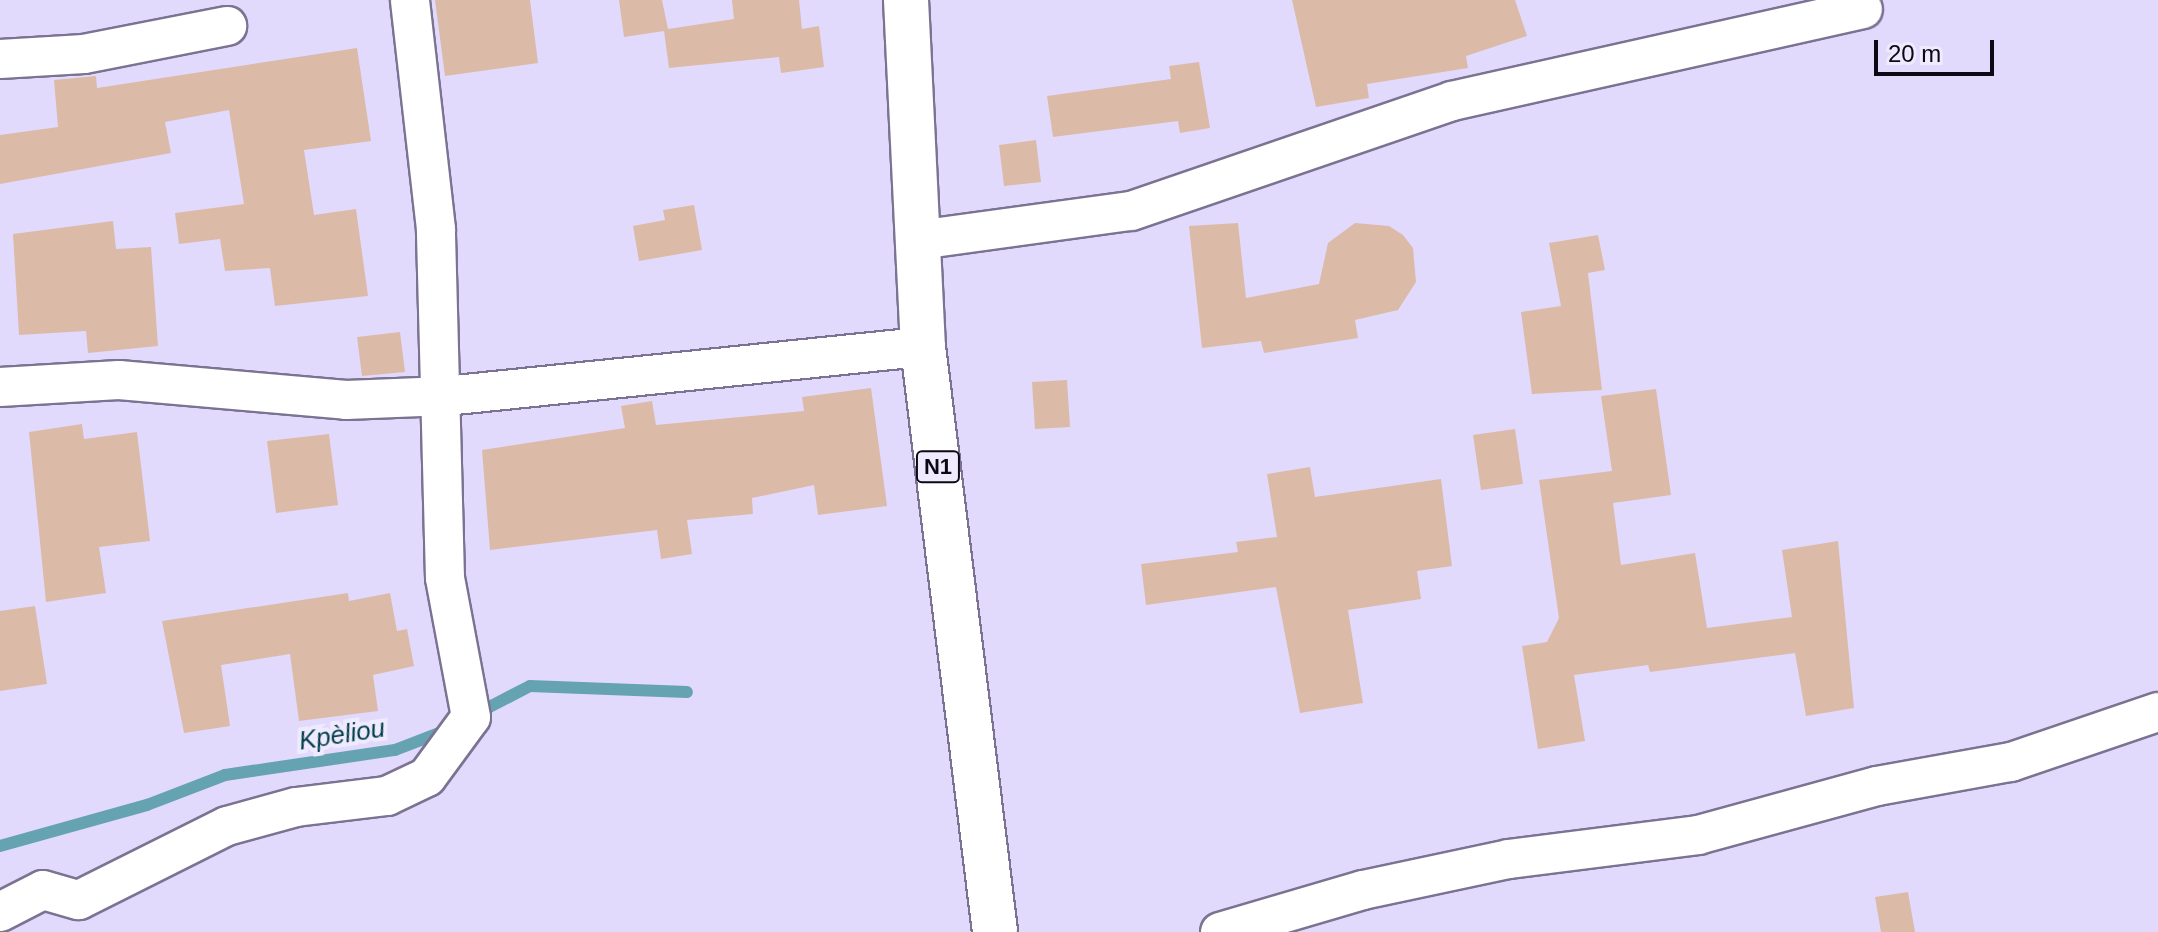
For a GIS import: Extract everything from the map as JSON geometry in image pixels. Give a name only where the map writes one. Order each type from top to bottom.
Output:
[{"type":"highway","name":"N1","points":[[906,0],[923,347],[995,932]]},
{"type":"street","points":[[0,912],[43,890],[79,900],[227,826],[296,807],[387,796],[427,777],[471,717],[445,578],[446,396],[410,0]]},
{"type":"street","points":[[918,240],[1131,211],[1452,101],[1863,9]]},
{"type":"street","points":[[0,59],[84,54],[227,26]]},
{"type":"street","points":[[0,387],[119,380],[346,400],[446,396],[923,347]]},
{"type":"street","points":[[1220,932],[1363,890],[1509,859],[1698,835],[1877,786],[2011,762],[2158,712]]},
{"type":"building","points":[[435,0],[530,0],[538,63],[445,76]]},
{"type":"building","points":[[619,0],[662,0],[668,29],[734,19],[732,0],[799,0],[802,29],[819,26],[824,67],[781,73],[779,57],[669,68],[664,31],[624,37]]},
{"type":"building","points":[[1292,0],[1515,0],[1527,36],[1466,56],[1468,68],[1367,84],[1369,98],[1316,107]]},
{"type":"building","points":[[357,48],[371,141],[304,150],[314,215],[356,209],[368,296],[275,306],[270,268],[225,271],[220,239],[179,244],[175,213],[244,204],[229,110],[165,122],[171,153],[0,184],[0,135],[58,127],[54,80],[96,76],[97,88]]},
{"type":"building","points":[[1199,62],[1210,128],[1180,133],[1178,121],[1053,137],[1047,96],[1171,79],[1169,66]]},
{"type":"building","points":[[1036,140],[1041,182],[1004,186],[999,145]]},
{"type":"building","points":[[694,205],[702,250],[639,261],[633,226],[665,220],[663,210]]},
{"type":"building","points":[[113,221],[116,249],[151,247],[158,346],[88,353],[86,331],[19,335],[13,234]]},
{"type":"building","points":[[1238,223],[1246,298],[1319,284],[1328,243],[1355,223],[1389,226],[1403,235],[1413,248],[1416,282],[1398,310],[1355,320],[1358,338],[1264,353],[1261,341],[1202,348],[1189,226]]},
{"type":"building","points":[[1598,235],[1605,270],[1588,273],[1602,390],[1532,394],[1521,312],[1561,306],[1549,243]]},
{"type":"building","points":[[400,332],[405,372],[362,376],[357,337]]},
{"type":"building","points":[[1067,380],[1070,427],[1035,429],[1032,382]]},
{"type":"building","points":[[871,388],[887,506],[818,515],[814,485],[752,498],[753,514],[687,520],[692,554],[661,559],[657,530],[490,550],[482,450],[625,428],[621,406],[652,401],[656,425],[804,411],[802,397]]},
{"type":"building","points":[[1656,389],[1671,495],[1613,503],[1621,565],[1695,553],[1707,628],[1792,617],[1782,550],[1838,541],[1854,708],[1806,716],[1795,653],[1650,672],[1648,665],[1574,675],[1585,741],[1538,749],[1522,646],[1547,642],[1559,618],[1539,480],[1612,471],[1601,396]]},
{"type":"building","points":[[82,424],[84,439],[137,432],[150,541],[99,547],[106,593],[46,602],[29,432]]},
{"type":"building","points":[[1515,429],[1523,484],[1481,490],[1473,435]]},
{"type":"building","points":[[329,434],[338,505],[276,513],[267,441]]},
{"type":"building","points":[[1310,467],[1315,497],[1441,479],[1452,566],[1417,571],[1421,599],[1348,610],[1363,703],[1300,713],[1276,587],[1146,605],[1141,564],[1238,552],[1236,542],[1277,537],[1267,474]]},
{"type":"building","points":[[348,593],[349,601],[390,593],[397,631],[407,629],[414,666],[373,675],[378,711],[299,721],[290,654],[221,665],[230,726],[184,733],[162,621]]},
{"type":"building","points":[[35,606],[47,684],[0,691],[0,611]]},
{"type":"building","points":[[1908,892],[1915,932],[1881,932],[1875,897]]},
{"type":"waterway","name":"Kpèliou","points":[[474,715],[530,686],[687,692]]},
{"type":"waterway","name":"Kpèliou","points":[[0,846],[147,805],[225,775],[395,750],[447,730]]}]
